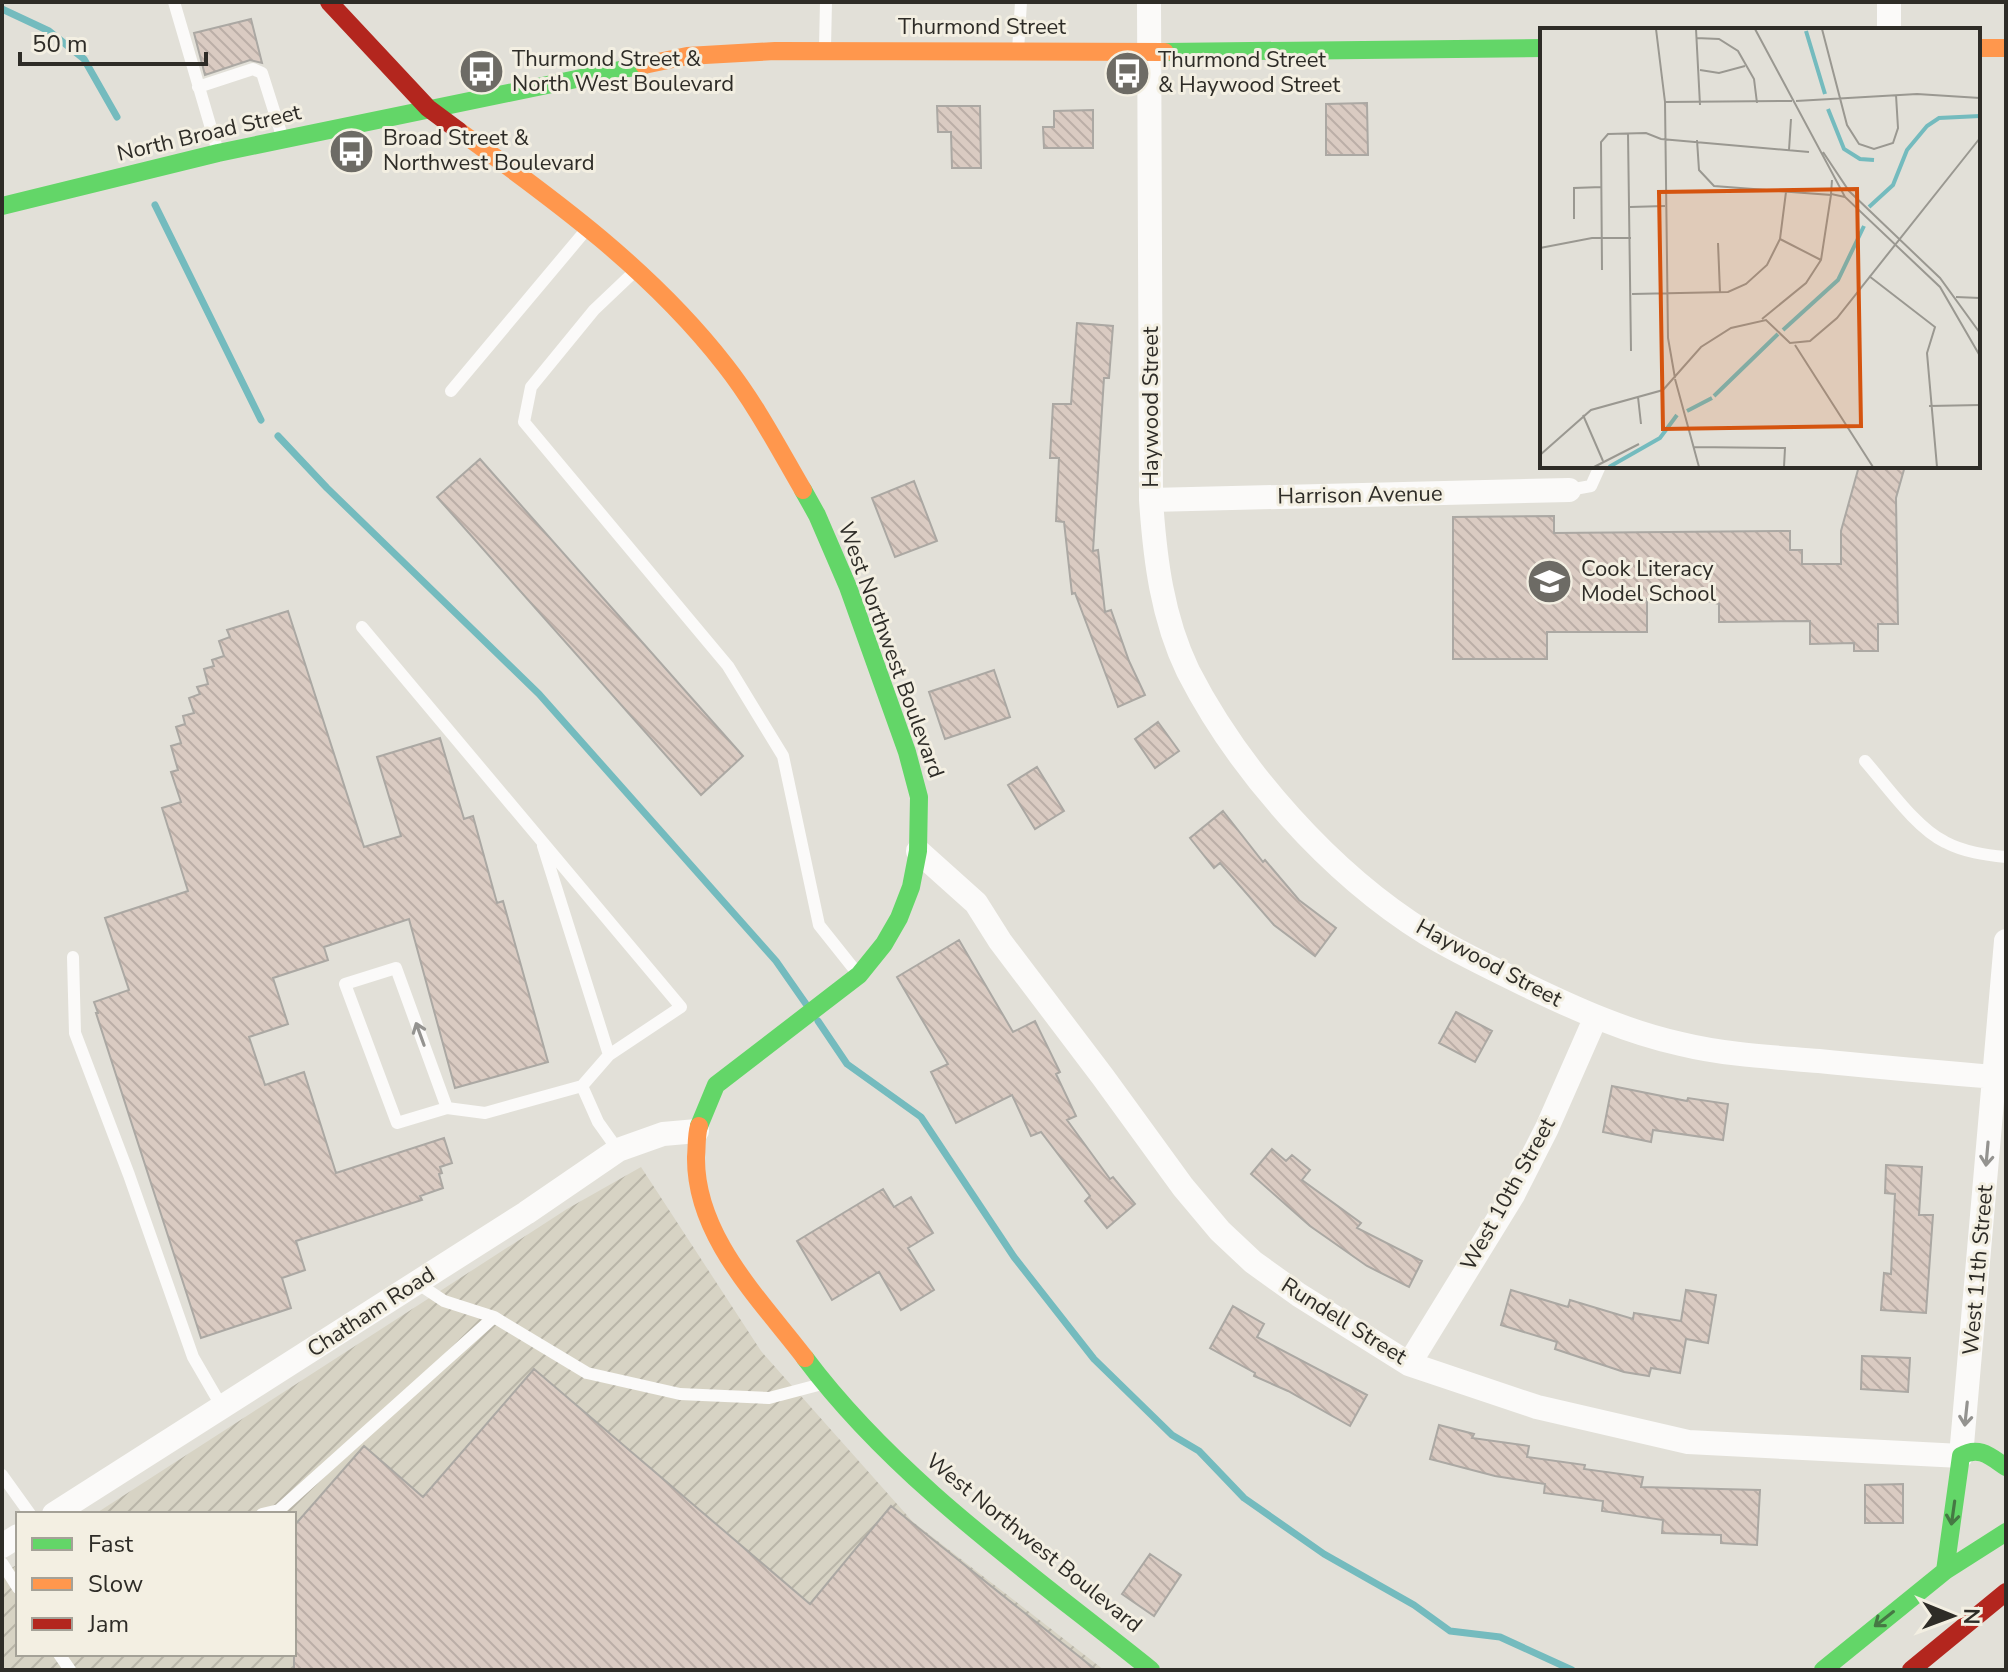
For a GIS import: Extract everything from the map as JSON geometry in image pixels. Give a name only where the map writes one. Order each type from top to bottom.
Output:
[{"type":"main road","name":"West Northwest Boulevard","points":[[329,2],[428,108],[588,227],[637,270],[694,328],[726,366],[762,418],[817,515],[848,587],[907,752],[919,797],[918,851],[911,887],[899,918],[884,944],[859,975],[716,1085],[697,1131],[696,1174],[705,1215],[727,1255],[824,1384],[922,1485],[1151,1670]]},
{"type":"main road","name":"Thurmond Street","points":[[428,108],[687,56],[825,51],[1540,48]]},
{"type":"main road","points":[[1980,48],[2006,48]]},
{"type":"main road","name":"North Broad Street","points":[[2,206],[218,153],[428,108]]},
{"type":"main road","points":[[1945,1571],[1961,1456],[1968,1450],[1976,1449],[2006,1467]]},
{"type":"main road","points":[[1823,1670],[1945,1571],[2006,1532]]},
{"type":"main road","points":[[1911,1670],[2006,1592]]},
{"type":"street","name":"Haywood Street","points":[[1149,2],[1151,500],[1156,565],[1167,613],[1187,669],[1219,724],[1279,803],[1326,853],[1378,898],[1424,931],[1463,954],[1595,1019],[1680,1044],[1743,1055],[1994,1077]]},
{"type":"street","points":[[1889,2],[1889,28]]},
{"type":"street","name":"Harrison Avenue","points":[[1151,500],[1569,490]]},
{"type":"street","name":"Rundell Street","points":[[918,851],[976,903],[1000,941],[1183,1187],[1220,1231],[1253,1262],[1299,1295],[1409,1364],[1537,1407],[1688,1442],[1961,1456]]},
{"type":"street","name":"West 11th Street","points":[[1961,1456],[2006,941]]},
{"type":"street","name":"West 10th Street","points":[[1409,1364],[1513,1195],[1547,1128],[1595,1019]]},
{"type":"street","name":"Chatham Road","points":[[57,1512],[526,1213],[618,1150],[663,1134],[697,1131]]},
{"type":"lane","points":[[174,2],[218,153]]},
{"type":"lane","points":[[825,51],[826,2]]},
{"type":"lane","points":[[1018,51],[1021,2]]},
{"type":"lane","points":[[198,87],[253,69],[262,73],[283,139]]},
{"type":"lane","points":[[451,391],[588,227]]},
{"type":"lane","points":[[637,270],[594,310],[531,387],[524,422],[728,666],[783,756],[819,925],[859,975]]},
{"type":"lane","points":[[1569,490],[1591,486],[1599,468]]},
{"type":"lane","points":[[362,627],[681,1007],[609,1055],[582,1086],[485,1113],[447,1108],[397,1123],[345,984],[396,968],[447,1108]]},
{"type":"lane","points":[[1865,761],[1918,821],[1942,841],[1971,852],[2006,857]]},
{"type":"lane","points":[[541,839],[609,1055]]},
{"type":"lane","points":[[73,957],[75,1033],[193,1357],[222,1407]]},
{"type":"lane","points":[[582,1086],[598,1122],[618,1150]]},
{"type":"lane","points":[[417,1283],[444,1301],[494,1317],[587,1373],[680,1394],[769,1398],[824,1384]]},
{"type":"lane","points":[[270,1512],[279,1510],[494,1317]]},
{"type":"lane","points":[[2,1475],[29,1512]]},
{"type":"lane","points":[[2,1563],[16,1585]]},
{"type":"shaded area","points":[[641,1167],[761,1351],[913,1522],[1104,1670],[2,1670],[2,1574],[16,1565],[16,1656],[296,1656],[296,1512],[98,1512],[567,1209]]},
{"type":"building","points":[[251,19],[262,63],[250,60],[205,75],[194,33]]},
{"type":"building","points":[[1367,103],[1368,155],[1326,155],[1326,104]]},
{"type":"building","points":[[937,106],[980,106],[981,168],[952,168],[951,132],[938,132]]},
{"type":"building","points":[[1093,110],[1093,148],[1044,148],[1043,127],[1054,127],[1054,111]]},
{"type":"building","points":[[1077,323],[1113,326],[1109,378],[1104,378],[1093,551],[1098,550],[1105,612],[1111,610],[1145,695],[1118,707],[1075,593],[1072,594],[1064,522],[1056,521],[1059,458],[1050,458],[1053,404],[1071,404]]},
{"type":"building","points":[[480,459],[743,756],[701,795],[437,497]]},
{"type":"building","points":[[1858,468],[1904,468],[1896,498],[1898,624],[1878,624],[1878,651],[1854,651],[1854,643],[1810,644],[1810,621],[1719,622],[1719,604],[1697,598],[1647,599],[1647,632],[1547,632],[1547,659],[1453,659],[1453,517],[1554,516],[1554,533],[1790,531],[1790,550],[1802,550],[1802,564],[1841,564],[1841,531]]},
{"type":"building","points":[[914,481],[937,541],[895,557],[872,498]]},
{"type":"building","points":[[288,611],[364,847],[401,836],[377,757],[440,738],[464,819],[473,816],[497,903],[503,901],[548,1062],[455,1088],[409,919],[324,947],[328,960],[273,978],[288,1024],[249,1037],[265,1085],[304,1072],[336,1173],[444,1138],[452,1163],[440,1167],[443,1188],[420,1196],[422,1200],[296,1241],[305,1270],[282,1278],[291,1308],[201,1338],[94,1002],[129,990],[105,918],[188,891],[162,808],[181,802],[171,772],[178,770],[171,746],[181,743],[176,727],[185,724],[183,716],[194,713],[189,698],[200,694],[197,687],[208,684],[204,669],[214,666],[212,660],[224,656],[219,641],[230,637],[227,630]]},
{"type":"building","points":[[994,670],[1010,717],[945,739],[929,692]]},
{"type":"building","points":[[1158,722],[1179,751],[1155,768],[1135,739]]},
{"type":"building","points":[[1037,767],[1064,811],[1035,829],[1008,785]]},
{"type":"building","points":[[1223,811],[1263,862],[1265,860],[1299,900],[1336,928],[1315,956],[1274,925],[1220,863],[1214,868],[1190,838]]},
{"type":"building","points":[[959,940],[1013,1032],[1035,1021],[1060,1072],[1056,1074],[1076,1116],[1067,1120],[1110,1179],[1113,1177],[1135,1204],[1107,1228],[1085,1201],[1090,1196],[1041,1132],[1031,1136],[1012,1095],[956,1123],[931,1072],[948,1064],[897,977]]},
{"type":"building","points":[[1456,1012],[1492,1031],[1475,1062],[1439,1043]]},
{"type":"building","points":[[1612,1086],[1687,1101],[1688,1098],[1728,1104],[1723,1140],[1653,1130],[1651,1142],[1603,1132]]},
{"type":"building","points":[[1272,1149],[1286,1161],[1292,1155],[1310,1170],[1302,1180],[1361,1223],[1357,1228],[1422,1261],[1409,1287],[1367,1266],[1310,1226],[1251,1174]]},
{"type":"building","points":[[1886,1165],[1922,1167],[1919,1215],[1933,1215],[1926,1313],[1881,1310],[1884,1273],[1891,1274],[1895,1194],[1885,1193]]},
{"type":"building","points":[[883,1189],[894,1207],[911,1197],[933,1233],[908,1248],[934,1290],[901,1310],[879,1272],[832,1300],[797,1241]]},
{"type":"building","points":[[1511,1290],[1568,1307],[1570,1300],[1633,1319],[1634,1313],[1681,1321],[1686,1290],[1716,1295],[1708,1343],[1686,1339],[1680,1373],[1651,1368],[1649,1376],[1624,1372],[1555,1349],[1557,1342],[1501,1325]]},
{"type":"building","points":[[1233,1306],[1264,1324],[1257,1337],[1367,1395],[1350,1426],[1288,1391],[1254,1376],[1255,1373],[1210,1348]]},
{"type":"building","points":[[1862,1356],[1910,1358],[1908,1392],[1861,1389]]},
{"type":"building","points":[[534,1369],[810,1604],[891,1506],[1096,1670],[294,1670],[296,1524],[364,1446],[423,1497]]},
{"type":"building","points":[[1439,1425],[1474,1434],[1472,1438],[1529,1446],[1527,1457],[1643,1477],[1641,1487],[1760,1490],[1757,1545],[1721,1543],[1721,1535],[1662,1533],[1663,1520],[1602,1511],[1603,1501],[1544,1493],[1545,1484],[1495,1476],[1430,1459]]},
{"type":"building","points":[[1903,1484],[1903,1523],[1865,1523],[1865,1485]]},
{"type":"building","points":[[1150,1554],[1181,1575],[1154,1616],[1122,1594]]},
{"type":"waterway","points":[[2,9],[49,31],[84,59],[117,117]]},
{"type":"waterway","points":[[155,205],[261,420]]},
{"type":"waterway","points":[[278,436],[327,488],[539,694],[776,961],[806,1004]]},
{"type":"waterway","points":[[818,1021],[847,1064],[921,1117],[1014,1257],[1094,1359],[1172,1435],[1199,1451],[1244,1498],[1324,1554],[1414,1605],[1450,1631],[1500,1637],[1572,1670]]},
{"type":"traffic: fast","points":[[1165,52],[1540,48]]},
{"type":"traffic: fast","points":[[2,206],[218,153],[644,65]]},
{"type":"traffic: fast","points":[[699,1126],[716,1085],[859,975],[884,944],[899,918],[911,887],[918,851],[919,797],[907,752],[848,587],[803,490]]},
{"type":"traffic: fast","points":[[805,1358],[841,1403],[923,1485],[1014,1562],[1151,1670]]},
{"type":"traffic: fast","points":[[1945,1571],[1961,1456],[1979,1452],[2006,1467]]},
{"type":"traffic: fast","points":[[1823,1670],[1945,1571],[2006,1532]]},
{"type":"traffic: slow","points":[[1980,48],[2006,48]]},
{"type":"traffic: slow","points":[[644,65],[687,56],[775,51],[1165,52]]},
{"type":"traffic: slow","points":[[459,131],[601,239],[666,298],[736,380],[803,490]]},
{"type":"traffic: slow","points":[[699,1126],[696,1157],[699,1186],[718,1240],[750,1289],[805,1358]]},
{"type":"traffic: jam","points":[[329,2],[428,108],[459,131]]},
{"type":"traffic: jam","points":[[1911,1670],[2006,1592]]},
{"type":"place","name":"Thurmond Street & North West Boulevard","points":[[481,72]]},
{"type":"place","name":"Thurmond Street & Haywood Street","points":[[1127,73]]},
{"type":"place","name":"Broad Street & Northwest Boulevard","points":[[352,151]]},
{"type":"place","name":"Cook Literacy Model School","points":[[1550,582]]}]
